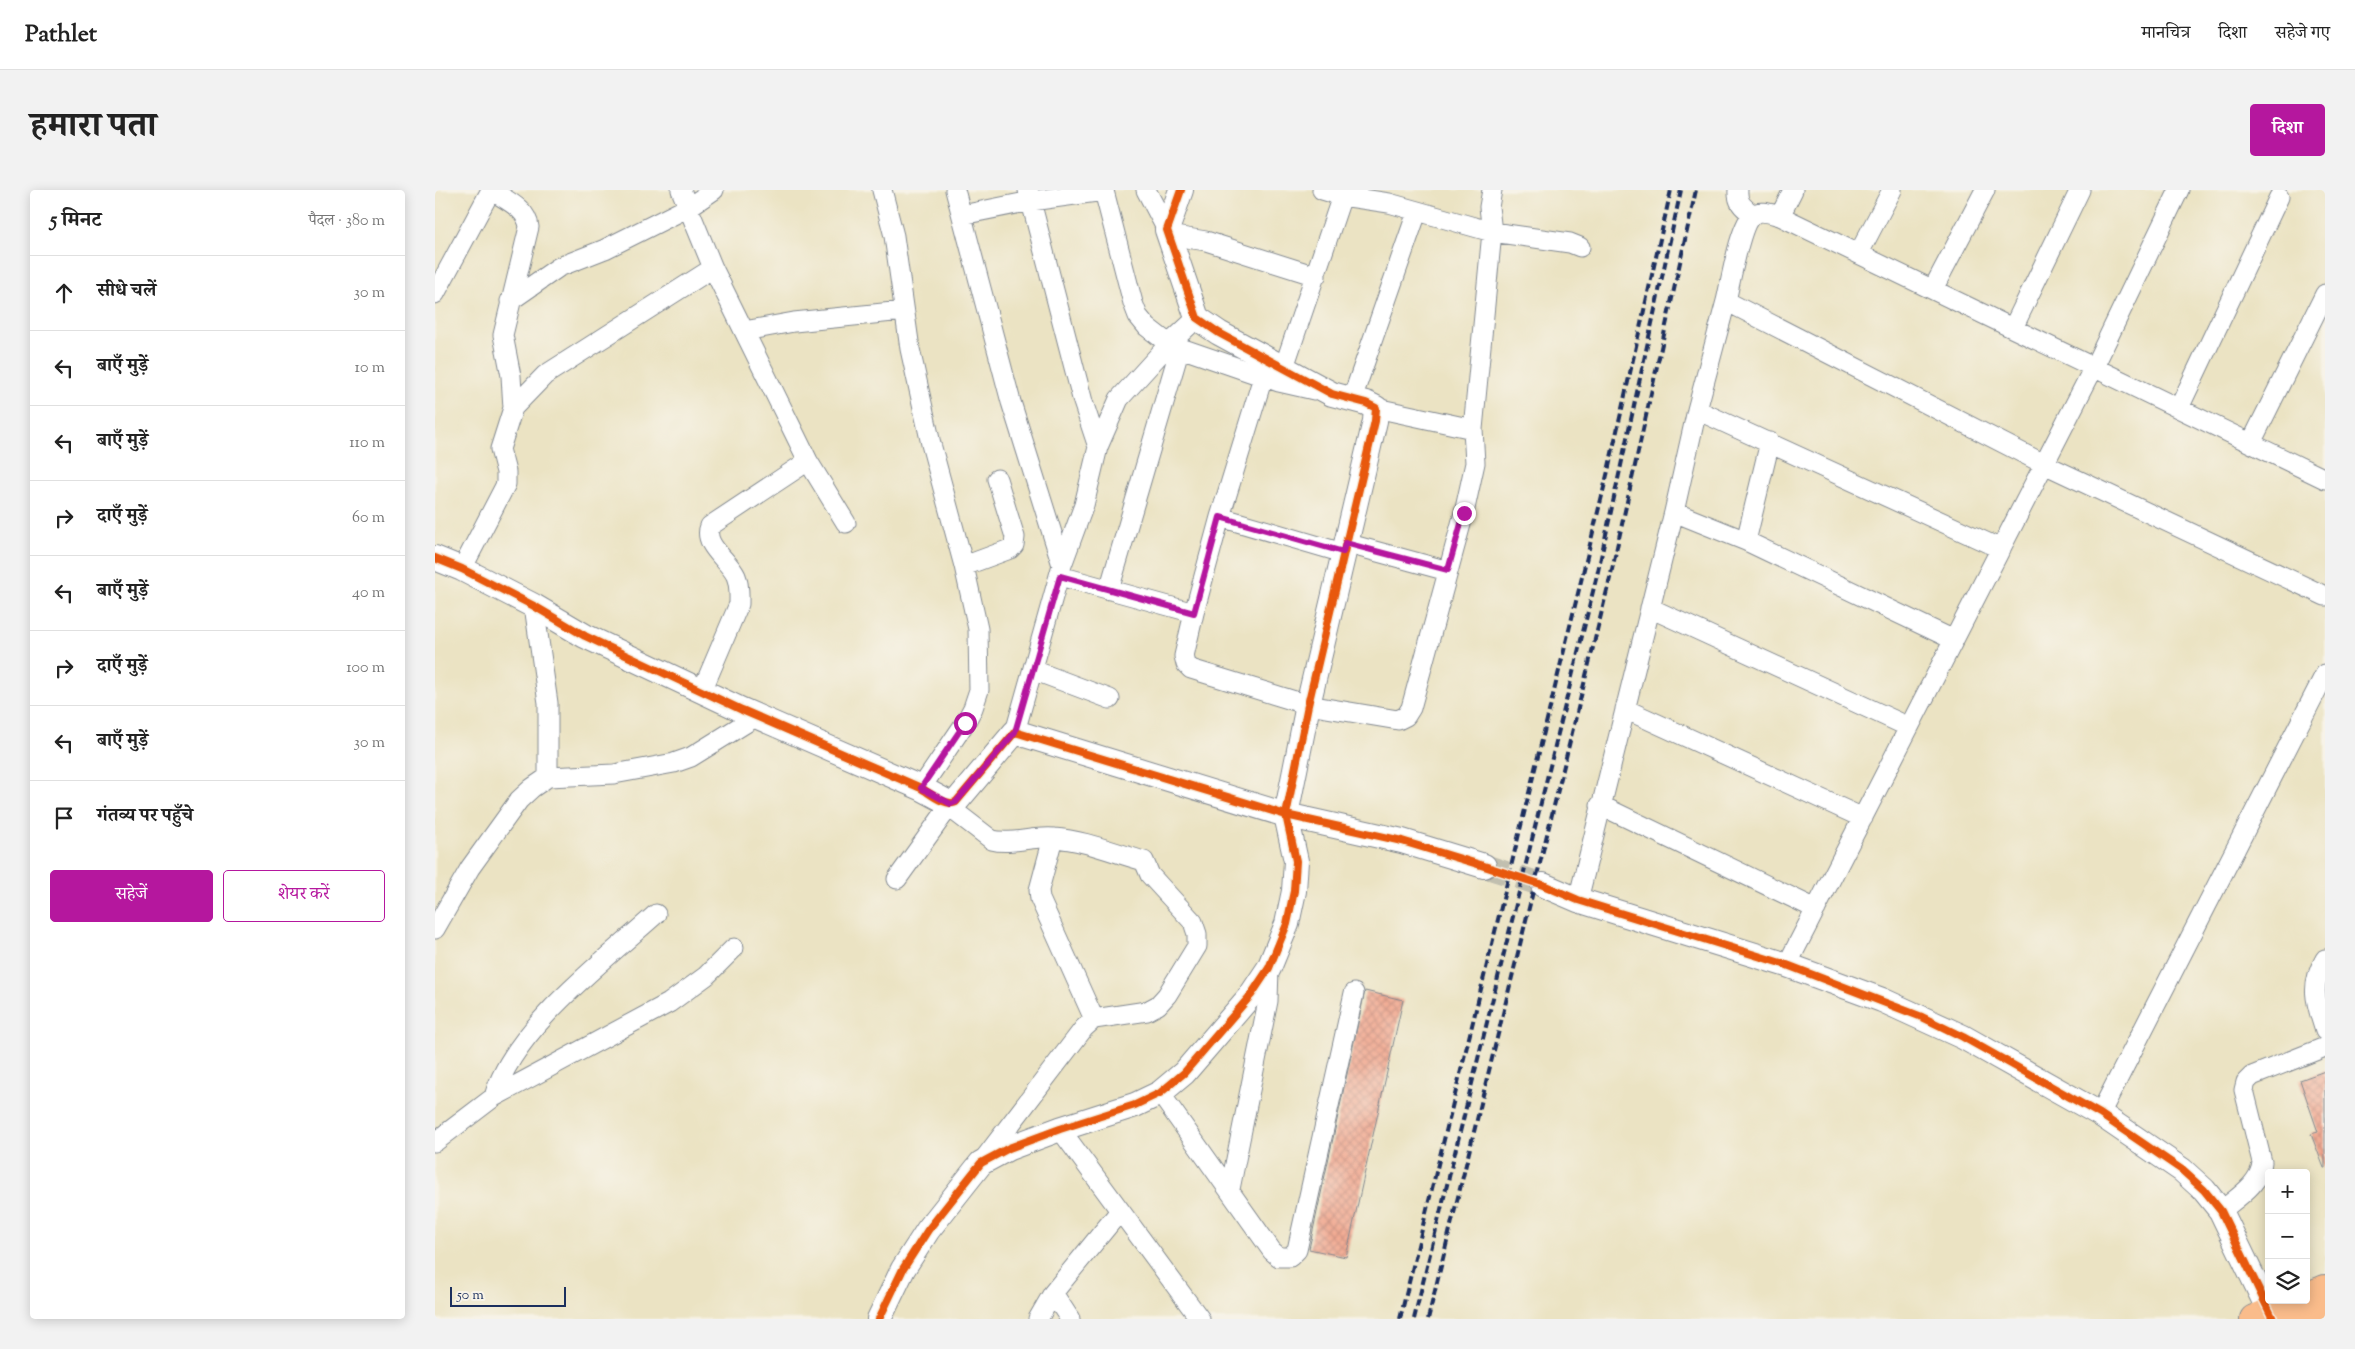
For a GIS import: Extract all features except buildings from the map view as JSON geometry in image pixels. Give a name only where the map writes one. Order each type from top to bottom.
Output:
[{"type":"main road","points":[[2304,1319],[2321,1296]]},
{"type":"main road","points":[[2266,1317],[2291,1304]]},
{"type":"street","points":[[435,294],[491,190],[524,213],[528,219],[529,226],[503,335],[511,376],[513,408],[499,449],[506,472],[505,484],[462,569]]},
{"type":"street","points":[[681,190],[713,268],[743,332],[808,461],[846,523]]},
{"type":"street","points":[[511,301],[559,267],[605,249],[689,207],[714,190]]},
{"type":"street","points":[[882,190],[894,236],[903,311],[931,444],[964,566],[978,629],[979,690],[965,723],[921,788]]},
{"type":"street","points":[[955,190],[1011,402],[1061,570]]},
{"type":"street","points":[[1146,190],[1167,232],[1197,318],[1275,376]]},
{"type":"street","points":[[1167,232],[1181,190]]},
{"type":"street","points":[[1322,190],[1342,196],[1391,196],[1417,212],[1492,232],[1570,243],[1580,247]]},
{"type":"street","points":[[1342,196],[1316,276],[1220,517],[1184,656],[1186,664],[1191,669],[1308,705],[1398,720],[1407,716],[1411,708],[1475,463],[1473,429],[1492,232],[1489,207],[1492,190]]},
{"type":"street","points":[[1738,190],[1737,200],[1742,207],[1753,215]]},
{"type":"street","points":[[1780,216],[1793,190]]},
{"type":"street","points":[[1859,254],[1892,190]]},
{"type":"street","points":[[1933,289],[1985,190]]},
{"type":"street","points":[[2013,328],[2080,190]]},
{"type":"street","points":[[1787,965],[2094,367],[2179,190]]},
{"type":"street","points":[[962,215],[1029,195],[1104,191],[1138,316],[1147,327],[1175,346],[1372,405],[1376,408],[1473,429]]},
{"type":"street","points":[[1029,195],[1083,402],[1098,447]]},
{"type":"street","points":[[2179,408],[2279,197]]},
{"type":"street","points":[[1342,396],[1417,212]]},
{"type":"street","points":[[1578,900],[1741,236],[1753,215],[1762,212],[1780,216],[2325,479]]},
{"type":"street","points":[[1167,232],[1206,241],[1316,276]]},
{"type":"street","points":[[513,408],[545,375],[713,268]]},
{"type":"street","points":[[2251,443],[2325,294]]},
{"type":"street","points":[[1726,301],[2044,464],[2325,596]]},
{"type":"street","points":[[743,332],[794,322],[903,311]]},
{"type":"street","points":[[897,879],[950,805],[956,802],[1015,732],[1061,570],[1084,505],[1098,447],[1119,399],[1175,346],[1197,318]]},
{"type":"street","points":[[1109,590],[1175,346]]},
{"type":"street","points":[[981,1163],[1009,1148],[1060,1129],[1135,1105],[1160,1093],[1184,1073],[1251,995],[1269,968],[1287,924],[1294,891],[1296,861],[1286,815],[1308,705],[1375,422],[1376,408]]},
{"type":"street","points":[[1697,410],[2001,548]]},
{"type":"street","points":[[1746,541],[1770,442]]},
{"type":"street","points":[[703,691],[739,604],[740,589],[735,575],[709,540],[707,532],[710,526],[808,461]]},
{"type":"street","points":[[964,566],[1010,549],[1014,544],[1015,537],[997,479]]},
{"type":"street","points":[[1674,512],[1746,541],[1954,640]]},
{"type":"street","points":[[1220,517],[1344,548],[1448,570]]},
{"type":"street","points":[[435,558],[462,569],[534,606],[585,636],[757,716],[921,788],[950,805],[992,840],[1001,842],[1053,838],[1072,840],[1144,861],[1150,875],[1193,922],[1197,934],[1197,946],[1167,995],[1158,1005],[1147,1011],[1094,1019],[1084,1028],[928,1230],[903,1269],[879,1319]]},
{"type":"street","points":[[1061,570],[1109,590],[1194,613]]},
{"type":"street","points":[[534,606],[548,703],[548,778]]},
{"type":"street","points":[[1650,608],[1909,727]]},
{"type":"street","points":[[1033,670],[1110,699]]},
{"type":"street","points":[[2100,1114],[2325,674]]},
{"type":"street","points":[[1625,709],[1863,818]]},
{"type":"street","points":[[435,929],[470,868],[519,800],[532,788],[548,778],[614,774],[674,763],[691,757],[757,716]]},
{"type":"street","points":[[1015,732],[1286,815],[1402,841],[1485,866]]},
{"type":"street","points":[[1600,805],[1816,909]]},
{"type":"street","points":[[1053,838],[1039,890],[1040,899],[1094,1019]]},
{"type":"street","points":[[1543,885],[1578,900],[1787,965],[1882,1000],[1963,1037],[2100,1114],[2183,1170],[2205,1190],[2221,1211],[2266,1317]]},
{"type":"street","points":[[494,1097],[505,1067],[542,1020],[656,914]]},
{"type":"street","points":[[435,1142],[494,1097],[669,1003],[706,976],[734,948]]},
{"type":"street","points":[[2325,959],[2318,970],[2315,982],[2315,998],[2325,1031]]},
{"type":"street","points":[[1230,1189],[1268,1001],[1269,968]]},
{"type":"street","points":[[1160,1093],[1230,1189],[1272,1251],[1279,1257],[1290,1257],[1297,1250],[1355,993]]},
{"type":"street","points":[[2221,1211],[2257,1180],[2262,1172],[2263,1162],[2245,1090],[2246,1082],[2252,1076],[2325,1046]]},
{"type":"street","points":[[1060,1129],[1200,1319]]},
{"type":"street","points":[[1038,1319],[1053,1293],[1120,1211]]},
{"type":"street","points":[[1053,1293],[1070,1319]]},
{"type":"tunnel","points":[[1484,866],[1543,885]]},
{"type":"railway","points":[[1400,1319],[1608,471],[1671,190]]},
{"type":"railway","points":[[1414,1319],[1598,571],[1681,190]]},
{"type":"railway","points":[[1428,1319],[1611,574],[1696,190]]},
{"type":"cycle path","points":[[879,1319],[903,1269],[928,1230],[981,1163],[1009,1148],[1060,1129],[1135,1105],[1160,1093],[1184,1073],[1251,995],[1269,968],[1287,924],[1294,891],[1296,861],[1286,815],[1308,705],[1375,421],[1376,408],[1366,403],[1332,394],[1219,333],[1197,318],[1167,230],[1181,190]]},
{"type":"cycle path","points":[[435,558],[462,569],[534,606],[585,636],[742,710],[921,788],[947,803],[956,802],[1015,732],[1286,815],[1402,841],[1484,866],[1543,885],[1578,900],[1787,965],[1922,1017],[1963,1037],[2100,1114],[2182,1170],[2204,1190],[2221,1211],[2273,1319]]},
{"type":"route","points":[[965,723],[921,788],[951,804],[956,802],[1015,732],[1060,576],[1194,613],[1220,517],[1343,552],[1345,543],[1448,570],[1464,513]]}]
